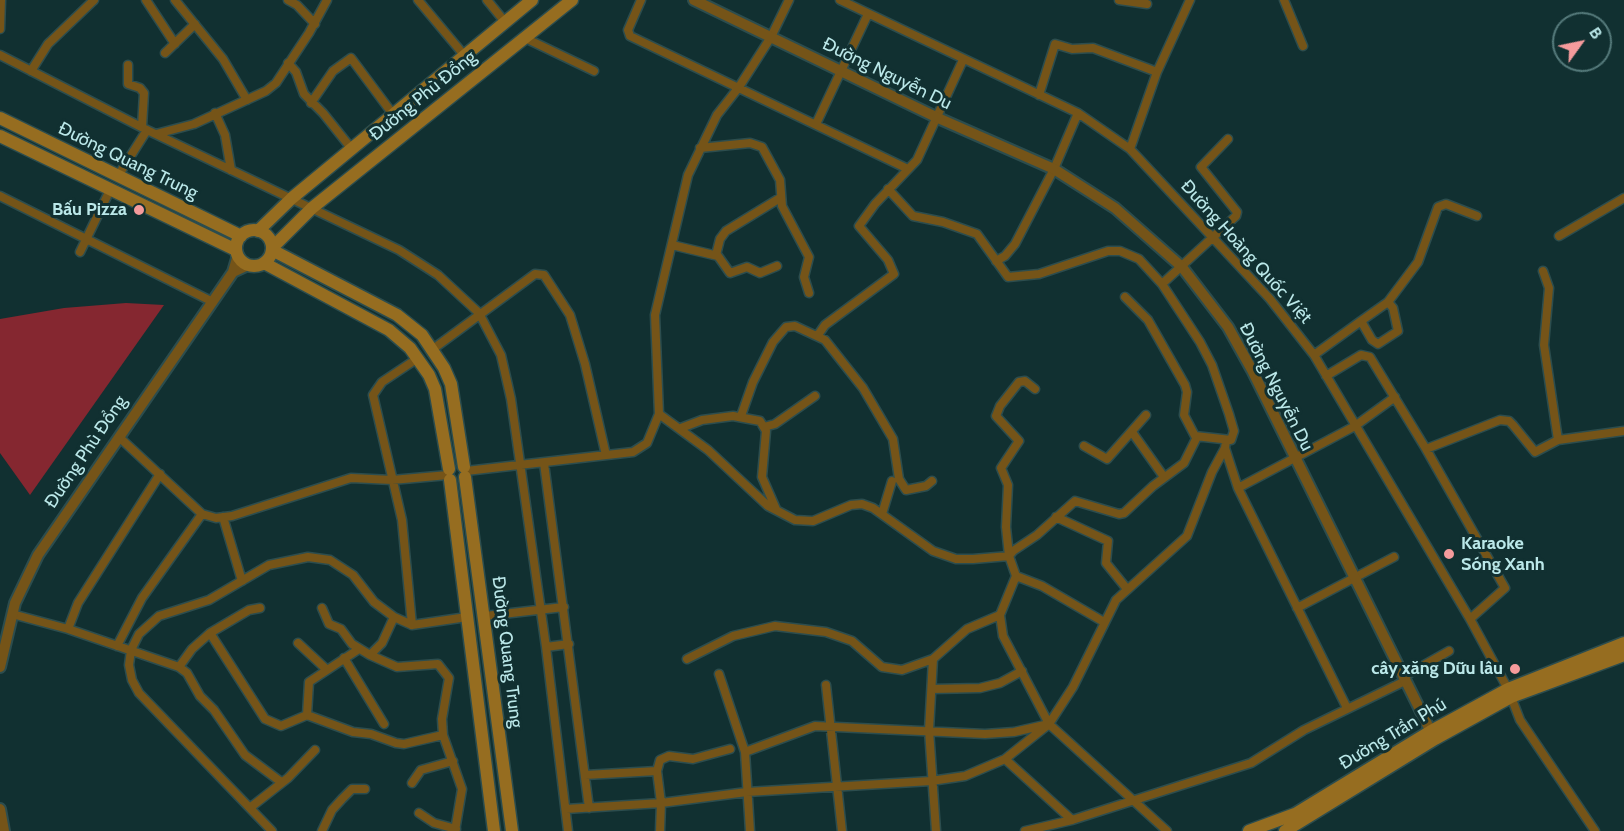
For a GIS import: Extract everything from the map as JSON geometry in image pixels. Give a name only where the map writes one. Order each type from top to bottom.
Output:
[{"type":"main road","name":"Đường Phù Đổng","points":[[258,231],[292,198],[392,113],[532,0]]},
{"type":"main road","name":"Đường Phù Đổng","points":[[272,249],[312,208],[572,0]]},
{"type":"main road","name":"Đường Quang Trung","points":[[0,118],[241,236]]},
{"type":"main road","name":"Đường Quang Trung","points":[[0,136],[237,253]]},
{"type":"main road","points":[[249,231],[258,231],[268,237],[272,249],[264,263],[248,265],[237,253],[241,236],[249,231]]},
{"type":"main road","name":"Đường Quang Trung","points":[[272,249],[411,324],[433,349],[451,384],[485,616],[512,831]]},
{"type":"main road","name":"Đường Quang Trung","points":[[264,263],[389,330],[418,358],[435,389],[449,474],[494,831]]},
{"type":"main road","points":[[449,474],[458,482],[465,472]]},
{"type":"main road","name":"Đường Trần Phú","points":[[1249,831],[1290,826],[1433,735],[1510,693],[1624,643]]},
{"type":"main road","name":"Đường Trần Phú","points":[[1510,693],[1624,655]]},
{"type":"street","points":[[0,29],[1,0]]},
{"type":"street","points":[[31,71],[48,44],[94,0]]},
{"type":"street","points":[[146,0],[175,44]]},
{"type":"street","points":[[175,0],[223,59],[246,100]]},
{"type":"street","points":[[288,0],[297,5],[315,24]]},
{"type":"street","points":[[156,134],[194,124],[266,91],[276,83],[315,24],[327,0]]},
{"type":"street","points":[[418,0],[464,55]]},
{"type":"street","points":[[487,0],[505,22]]},
{"type":"street","points":[[641,0],[628,30],[630,36],[908,169]]},
{"type":"street","name":"Đường Nguyễn Du","points":[[694,0],[938,118],[1054,169],[1115,208],[1182,267],[1228,327],[1252,370],[1353,578],[1433,735]]},
{"type":"street","points":[[465,472],[633,452],[643,447],[650,438],[659,414],[655,315],[688,175],[717,115],[739,87],[771,37],[789,0]]},
{"type":"street","name":"Đường Hoàng Quốc Việt","points":[[840,0],[1078,113],[1130,149],[1292,324],[1314,355],[1470,619],[1510,693],[1514,709],[1533,741],[1594,831]]},
{"type":"street","points":[[1119,0],[1147,4]]},
{"type":"street","points":[[1130,149],[1157,72],[1190,0]]},
{"type":"street","points":[[1284,0],[1303,45]]},
{"type":"street","points":[[816,124],[868,14]]},
{"type":"street","points":[[165,53],[195,24]]},
{"type":"street","points":[[525,38],[594,71]]},
{"type":"street","points":[[1039,95],[1055,45],[1072,49],[1093,48],[1157,72]]},
{"type":"street","points":[[0,55],[156,134],[418,261],[438,275],[479,313],[501,355],[511,399],[546,647],[568,831]]},
{"type":"street","points":[[311,103],[333,71],[351,58],[392,113]]},
{"type":"street","points":[[818,335],[825,325],[894,274],[888,260],[860,226],[888,189],[917,160],[963,60]]},
{"type":"street","points":[[288,63],[311,103],[323,113],[351,148]]},
{"type":"street","points":[[118,176],[144,128],[144,93],[140,88],[128,84],[128,65]]},
{"type":"street","points":[[215,113],[225,135],[231,170]]},
{"type":"street","points":[[996,261],[1005,256],[1015,244],[1054,169],[1078,113]]},
{"type":"street","points":[[1162,285],[1236,216],[1237,212],[1201,167],[1228,139]]},
{"type":"street","points":[[700,148],[750,143],[762,147],[780,180],[780,198],[809,257],[804,277],[809,293]]},
{"type":"street","points":[[566,809],[662,803],[747,792],[931,781],[965,776],[1005,759],[1049,724],[1072,687],[1116,600],[1187,536],[1212,472],[1234,431],[1212,365],[1200,342],[1162,285],[1139,259],[1119,251],[1102,252],[1039,274],[1014,278],[1006,276],[977,234],[943,222],[913,216],[888,189]]},
{"type":"street","points":[[80,252],[110,190]]},
{"type":"street","points":[[0,196],[87,237],[213,302]]},
{"type":"street","points":[[716,255],[720,239],[726,231],[780,198]]},
{"type":"street","points":[[1559,236],[1624,198]]},
{"type":"street","points":[[1314,355],[1388,302],[1418,262],[1438,207],[1446,204],[1477,216]]},
{"type":"street","points":[[672,245],[716,255],[730,273],[747,267],[760,273],[777,266]]},
{"type":"street","name":"Đường Phù Đổng","points":[[0,667],[12,614],[38,555],[233,272],[237,253]]},
{"type":"street","points":[[233,272],[248,265]]},
{"type":"street","points":[[1543,271],[1549,288],[1544,345],[1558,440]]},
{"type":"street","points":[[433,349],[535,274],[544,275],[570,315],[585,364],[606,455]]},
{"type":"street","points":[[1125,297],[1148,320],[1185,385],[1187,406],[1185,415],[1190,429],[1197,437],[1225,445]]},
{"type":"street","points":[[1361,321],[1375,343],[1385,341],[1398,331],[1393,308],[1388,302]]},
{"type":"street","points":[[741,416],[764,359],[781,332],[791,325],[825,340],[863,388],[894,444],[899,479],[903,487],[909,491],[932,481]]},
{"type":"street","points":[[1326,376],[1365,355],[1372,359],[1426,449],[1505,588],[1470,619]]},
{"type":"street","points":[[412,625],[402,520],[373,395],[382,382],[418,358]]},
{"type":"street","points":[[1035,389],[1025,381],[1019,382],[1000,406],[996,416],[1019,441],[1001,468],[1008,485],[1006,527],[1009,556],[1016,576],[1000,615],[1003,636],[1049,724],[1167,831]]},
{"type":"street","points":[[764,427],[775,424],[815,396]]},
{"type":"street","points":[[1238,488],[1355,426],[1395,397]]},
{"type":"street","points":[[659,414],[681,428],[768,506],[795,520],[807,522],[826,517],[851,505],[862,504],[882,514],[933,551],[956,559],[1009,556],[1069,504],[1079,501],[1114,513],[1124,513],[1164,477],[1184,463],[1197,437]]},
{"type":"street","points":[[1084,446],[1107,459],[1146,415]]},
{"type":"street","points":[[681,428],[702,420],[741,416],[760,421],[764,427],[762,477],[776,509]]},
{"type":"street","points":[[1426,449],[1463,432],[1504,420],[1513,425],[1535,452],[1558,440],[1624,431]]},
{"type":"street","points":[[1132,432],[1164,477]]},
{"type":"street","points":[[118,437],[202,514],[216,518],[351,478],[392,480],[449,474]]},
{"type":"street","points":[[1225,445],[1238,488],[1347,708]]},
{"type":"street","points":[[544,463],[589,808]]},
{"type":"street","points":[[68,629],[78,603],[160,474]]},
{"type":"street","points":[[882,514],[892,481]]},
{"type":"street","points":[[117,646],[142,597],[202,514]]},
{"type":"street","points":[[223,517],[242,581]]},
{"type":"street","points":[[1056,517],[1108,541],[1106,562],[1127,589]]},
{"type":"street","points":[[272,831],[139,693],[132,680],[129,665],[131,650],[139,634],[159,616],[209,600],[269,566],[308,557],[330,560],[353,575],[374,602],[394,617],[412,625],[468,617]]},
{"type":"street","points":[[1297,608],[1394,557]]},
{"type":"street","points":[[1016,576],[1042,586],[1104,622]]},
{"type":"street","points":[[179,667],[192,649],[210,633],[249,610],[260,608]]},
{"type":"street","points":[[322,608],[330,624],[341,628],[359,649],[397,667],[438,664],[449,678],[442,718],[443,735],[462,789],[456,830],[434,823],[419,813]]},
{"type":"street","points":[[485,616],[564,608]]},
{"type":"street","points":[[12,614],[68,629],[179,667],[187,673],[200,696],[214,710],[245,755],[281,782]]},
{"type":"street","points":[[687,659],[733,636],[775,626],[826,632],[852,641],[882,667],[896,670],[910,668],[933,659],[967,629],[1000,615]]},
{"type":"street","points":[[370,655],[382,643],[394,617]]},
{"type":"street","points":[[210,633],[265,718],[281,726],[308,715],[353,732],[371,734],[396,743],[404,744],[443,735]]},
{"type":"street","points":[[298,643],[326,669]]},
{"type":"street","points":[[546,647],[569,644]]},
{"type":"street","points":[[308,715],[309,682],[359,649]]},
{"type":"street","points":[[1025,831],[1072,820],[1251,763],[1347,708],[1404,679],[1449,651]]},
{"type":"street","points":[[344,658],[384,724]]},
{"type":"street","points":[[933,659],[929,730],[936,831]]},
{"type":"street","points":[[932,689],[980,688],[1000,682],[1022,671]]},
{"type":"street","points":[[719,674],[745,752],[750,831]]},
{"type":"street","points":[[826,685],[842,831]]},
{"type":"street","points":[[745,752],[810,727],[831,725],[1002,734],[1049,724]]},
{"type":"street","points":[[660,831],[662,803],[657,771],[660,760],[669,756],[693,759],[730,749]]},
{"type":"street","points":[[251,807],[300,768],[315,750]]},
{"type":"street","points":[[1005,759],[1072,820]]},
{"type":"street","points":[[412,783],[421,770],[453,761]]},
{"type":"street","points":[[585,775],[657,771]]},
{"type":"street","points":[[322,831],[332,810],[352,789],[365,789]]},
{"type":"street","points":[[0,809],[4,831]]},
{"type":"shaded area","points":[[126,303],[164,305],[30,495],[0,453],[0,319],[64,308]]},
{"type":"place","name":"Bấu Pizza","points":[[139,210]]},
{"type":"place","name":"Karaoke Sóng Xanh","points":[[1449,554]]},
{"type":"place","name":"cây xăng Dữu lâu","points":[[1515,669]]}]
